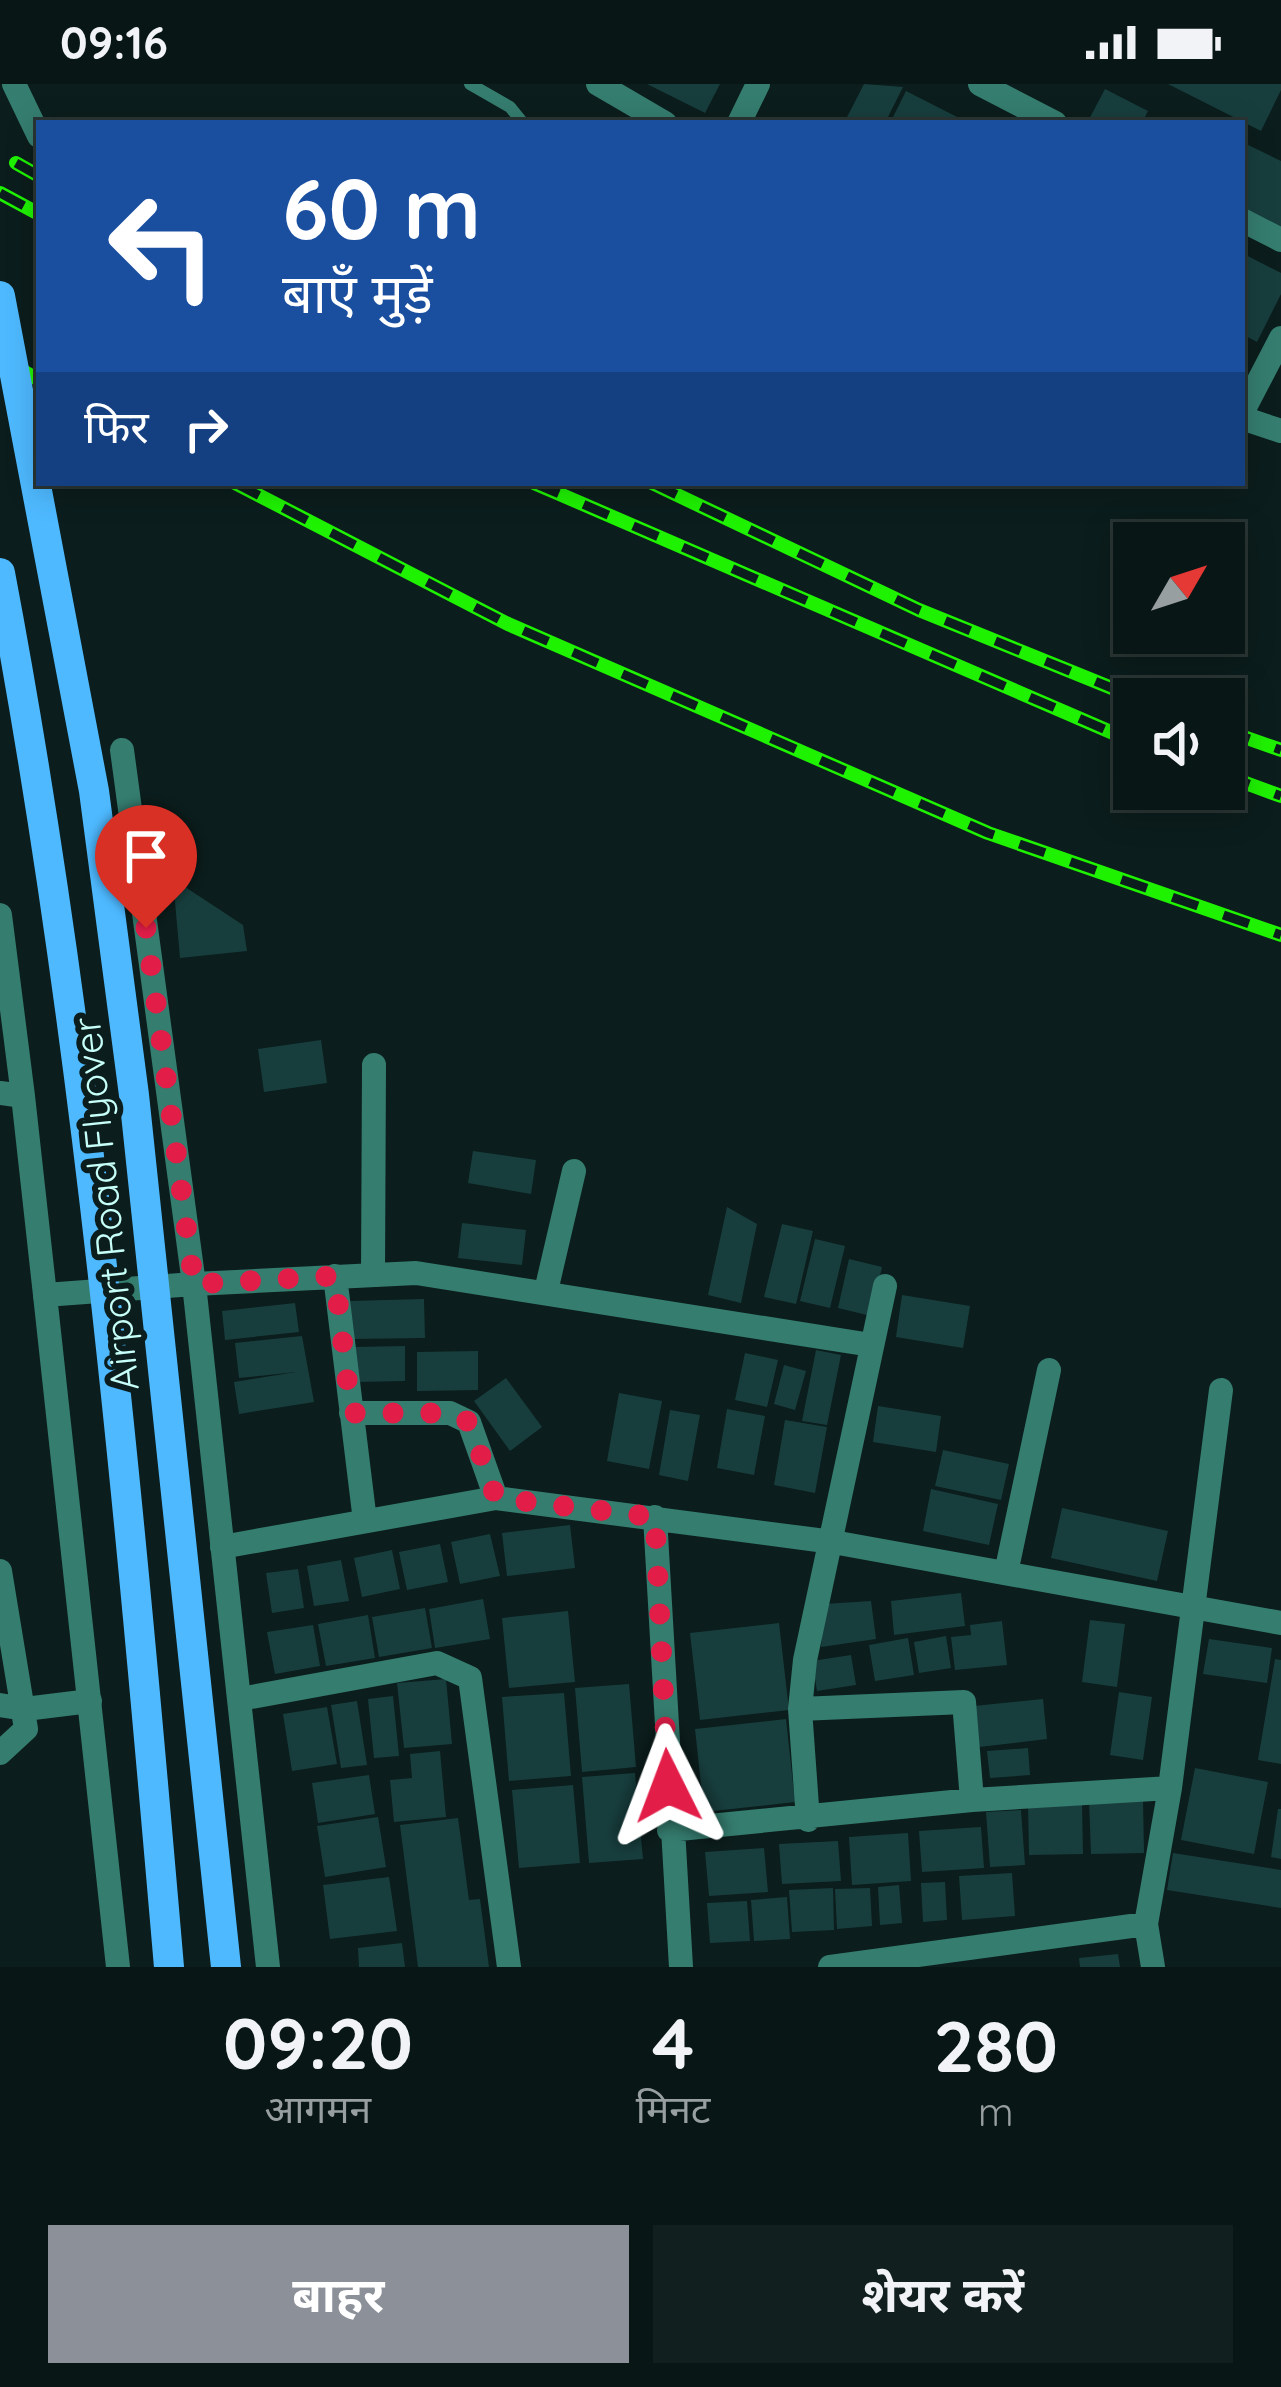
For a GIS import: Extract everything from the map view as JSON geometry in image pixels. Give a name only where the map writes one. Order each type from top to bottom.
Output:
[{"type":"main road","name":"Airport Road Flyover","points":[[0,296],[98,814],[134,1095],[226,1967]]},
{"type":"main road","name":"Airport Road Flyover","points":[[0,573],[42,816],[78,1090],[134,1588],[169,1967]]},
{"type":"street","points":[[14,84],[36,130]]},
{"type":"street","points":[[598,84],[660,120]]},
{"type":"street","points":[[741,120],[758,84]]},
{"type":"street","points":[[980,84],[1049,120]]},
{"type":"street","points":[[1245,222],[1281,240]]},
{"type":"street","points":[[1245,410],[1281,338]]},
{"type":"street","points":[[1245,417],[1281,431]]},
{"type":"street","points":[[122,750],[194,1284],[268,1967]]},
{"type":"street","points":[[0,915],[12,1094],[45,1295],[118,1967]]},
{"type":"street","points":[[373,1275],[374,1066]]},
{"type":"street","points":[[546,1291],[574,1171]]},
{"type":"street","points":[[45,1295],[416,1273],[872,1345]]},
{"type":"street","points":[[335,1276],[365,1522]]},
{"type":"street","points":[[808,1820],[800,1708],[886,1286]]},
{"type":"street","points":[[1006,1573],[1049,1370]]},
{"type":"street","points":[[1154,1967],[1146,1924],[1170,1788],[1221,1390]]},
{"type":"street","points":[[351,1413],[450,1413],[469,1422],[496,1498]]},
{"type":"street","points":[[222,1546],[496,1498],[833,1542],[1281,1623]]},
{"type":"street","points":[[655,1517],[681,1967]]},
{"type":"street","points":[[0,1570],[13,1707],[26,1729],[0,1753]]},
{"type":"street","points":[[240,1700],[436,1663],[470,1678],[509,1967]]},
{"type":"street","points":[[13,1707],[90,1701]]},
{"type":"street","points":[[800,1708],[964,1702],[972,1800]]},
{"type":"street","points":[[670,1830],[808,1820],[972,1800],[1170,1788]]},
{"type":"street","points":[[830,1967],[1146,1924]]},
{"type":"lane","points":[[470,84],[510,107],[521,120]]},
{"type":"building","points":[[647,84],[720,84],[705,113]]},
{"type":"building","points":[[864,84],[903,87],[886,120],[846,120]]},
{"type":"building","points":[[1168,84],[1281,84],[1261,131]]},
{"type":"building","points":[[1105,89],[1148,111],[1144,120],[1089,120]]},
{"type":"building","points":[[906,91],[963,120],[892,120]]},
{"type":"building","points":[[1245,143],[1281,161],[1281,236],[1245,218]]},
{"type":"building","points":[[1245,255],[1281,273],[1281,294],[1257,342],[1245,336]]},
{"type":"building","points":[[173,879],[243,925],[247,951],[180,958]]},
{"type":"building","points":[[321,1040],[327,1083],[264,1092],[258,1049]]},
{"type":"building","points":[[473,1151],[536,1160],[531,1194],[468,1183]]},
{"type":"building","points":[[727,1207],[757,1224],[741,1303],[708,1295]]},
{"type":"building","points":[[462,1223],[526,1230],[522,1265],[458,1258]]},
{"type":"building","points":[[782,1224],[813,1231],[796,1304],[764,1297]]},
{"type":"building","points":[[815,1239],[845,1246],[830,1308],[800,1301]]},
{"type":"building","points":[[849,1259],[882,1267],[871,1316],[838,1308]]},
{"type":"building","points":[[902,1295],[970,1306],[963,1348],[896,1337]]},
{"type":"building","points":[[424,1299],[425,1338],[351,1339],[350,1301]]},
{"type":"building","points":[[295,1303],[299,1332],[225,1340],[222,1311]]},
{"type":"building","points":[[302,1336],[314,1402],[239,1414],[234,1382],[296,1372],[239,1378],[235,1343]]},
{"type":"building","points":[[405,1346],[405,1381],[355,1382],[354,1347]]},
{"type":"building","points":[[816,1350],[841,1355],[827,1425],[802,1421]]},
{"type":"building","points":[[478,1351],[478,1390],[417,1391],[417,1352]]},
{"type":"building","points":[[745,1353],[778,1360],[767,1407],[735,1400]]},
{"type":"building","points":[[784,1365],[806,1371],[795,1410],[774,1404]]},
{"type":"building","points":[[506,1378],[542,1427],[510,1451],[474,1401]]},
{"type":"building","points":[[619,1393],[662,1401],[649,1469],[607,1461]]},
{"type":"building","points":[[878,1406],[941,1416],[936,1452],[873,1442]]},
{"type":"building","points":[[727,1409],[765,1416],[754,1475],[717,1468]]},
{"type":"building","points":[[670,1410],[700,1415],[688,1481],[659,1475]]},
{"type":"building","points":[[785,1420],[827,1427],[815,1493],[774,1485]]},
{"type":"building","points":[[943,1450],[1009,1464],[1001,1500],[935,1486]]},
{"type":"building","points":[[931,1489],[998,1504],[989,1545],[923,1531]]},
{"type":"building","points":[[1062,1508],[1168,1531],[1157,1581],[1051,1558]]},
{"type":"building","points":[[570,1525],[575,1568],[507,1576],[502,1533]]},
{"type":"building","points":[[490,1534],[500,1576],[460,1584],[451,1542]]},
{"type":"building","points":[[440,1544],[448,1582],[407,1590],[399,1552]]},
{"type":"building","points":[[392,1550],[400,1589],[362,1597],[354,1558]]},
{"type":"building","points":[[341,1560],[349,1601],[314,1606],[307,1566]]},
{"type":"building","points":[[298,1569],[304,1608],[272,1613],[266,1573]]},
{"type":"building","points":[[961,1593],[965,1626],[894,1635],[891,1601]]},
{"type":"building","points":[[483,1599],[490,1639],[435,1648],[429,1609]]},
{"type":"building","points":[[871,1601],[876,1639],[821,1647],[824,1604]]},
{"type":"building","points":[[425,1608],[432,1648],[379,1657],[372,1617]]},
{"type":"building","points":[[568,1611],[575,1682],[509,1688],[502,1618]]},
{"type":"building","points":[[368,1615],[375,1658],[326,1666],[318,1624]]},
{"type":"building","points":[[1090,1620],[1125,1624],[1117,1687],[1082,1682]]},
{"type":"building","points":[[1002,1621],[1007,1665],[955,1670],[951,1637],[971,1635],[970,1625]]},
{"type":"building","points":[[779,1623],[789,1710],[700,1720],[690,1633]]},
{"type":"building","points":[[313,1625],[320,1666],[275,1674],[267,1632]]},
{"type":"building","points":[[946,1636],[951,1668],[919,1673],[914,1642]]},
{"type":"building","points":[[908,1638],[914,1675],[875,1681],[869,1645]]},
{"type":"building","points":[[1209,1639],[1272,1648],[1267,1683],[1203,1674]]},
{"type":"building","points":[[851,1655],[856,1685],[817,1691],[812,1661]]},
{"type":"building","points":[[1275,1659],[1281,1660],[1281,1764],[1258,1760]]},
{"type":"building","points":[[446,1679],[452,1744],[404,1748],[397,1683]]},
{"type":"building","points":[[629,1684],[636,1767],[582,1772],[575,1688]]},
{"type":"building","points":[[1119,1692],[1152,1697],[1143,1760],[1110,1755]]},
{"type":"building","points":[[564,1693],[571,1776],[509,1781],[502,1697]]},
{"type":"building","points":[[393,1696],[399,1756],[374,1758],[368,1699]]},
{"type":"building","points":[[1043,1699],[1047,1739],[979,1747],[974,1706]]},
{"type":"building","points":[[357,1701],[367,1765],[341,1768],[331,1705]]},
{"type":"building","points":[[327,1707],[337,1764],[292,1771],[283,1714]]},
{"type":"building","points":[[786,1719],[795,1802],[704,1812],[695,1729]]},
{"type":"building","points":[[1028,1748],[1030,1775],[990,1778],[987,1751]]},
{"type":"building","points":[[440,1751],[446,1817],[394,1822],[390,1780],[412,1778],[410,1754]]},
{"type":"building","points":[[1195,1768],[1268,1782],[1254,1854],[1181,1840]]},
{"type":"building","points":[[635,1773],[643,1859],[589,1863],[582,1777]]},
{"type":"building","points":[[369,1775],[375,1814],[318,1823],[312,1783]]},
{"type":"building","points":[[573,1785],[580,1863],[519,1868],[512,1790]]},
{"type":"building","points":[[1143,1799],[1144,1853],[1091,1854],[1089,1800]]},
{"type":"building","points":[[1028,1803],[1082,1803],[1083,1854],[1029,1855]]},
{"type":"building","points":[[1281,1809],[1281,1859],[1271,1857]]},
{"type":"building","points":[[1021,1810],[1025,1865],[990,1867],[986,1812]]},
{"type":"building","points":[[378,1817],[386,1867],[325,1877],[317,1826]]},
{"type":"building","points":[[458,1818],[469,1900],[480,1899],[489,1967],[418,1967],[400,1825]]},
{"type":"building","points":[[981,1827],[984,1868],[922,1872],[919,1831]]},
{"type":"building","points":[[908,1833],[911,1881],[852,1885],[849,1837]]},
{"type":"building","points":[[838,1841],[841,1881],[782,1884],[779,1844]]},
{"type":"building","points":[[764,1848],[768,1892],[709,1896],[705,1852]]},
{"type":"building","points":[[1173,1853],[1281,1870],[1281,1908],[1167,1890]]},
{"type":"building","points":[[1012,1873],[1015,1916],[962,1920],[959,1876]]},
{"type":"building","points":[[389,1877],[397,1931],[330,1939],[323,1885]]},
{"type":"building","points":[[945,1882],[947,1920],[923,1922],[921,1883]]},
{"type":"building","points":[[899,1885],[902,1923],[880,1925],[878,1887]]},
{"type":"building","points":[[833,1888],[834,1930],[792,1932],[789,1890]]},
{"type":"building","points":[[870,1888],[872,1926],[837,1929],[835,1889]]},
{"type":"building","points":[[787,1897],[790,1939],[754,1941],[751,1900]]},
{"type":"building","points":[[747,1901],[750,1941],[710,1943],[707,1903]]},
{"type":"building","points":[[402,1943],[405,1967],[359,1967],[358,1948]]},
{"type":"building","points":[[1118,1954],[1120,1967],[1080,1967],[1079,1958]]},
{"type":"railway","points":[[16,163],[36,174]]},
{"type":"railway","points":[[0,193],[36,212]]},
{"type":"railway","points":[[0,358],[36,378]]},
{"type":"railway","points":[[241,486],[508,624],[988,833],[1281,935]]},
{"type":"railway","points":[[541,486],[1113,733]]},
{"type":"railway","points":[[658,486],[919,610],[1113,688]]},
{"type":"railway","points":[[1245,737],[1281,750]]},
{"type":"railway","points":[[1245,783],[1281,796]]},
{"type":"route","points":[[146,928],[194,1284],[335,1276],[351,1413],[450,1413],[469,1422],[496,1498],[655,1517],[668,1786]]}]
